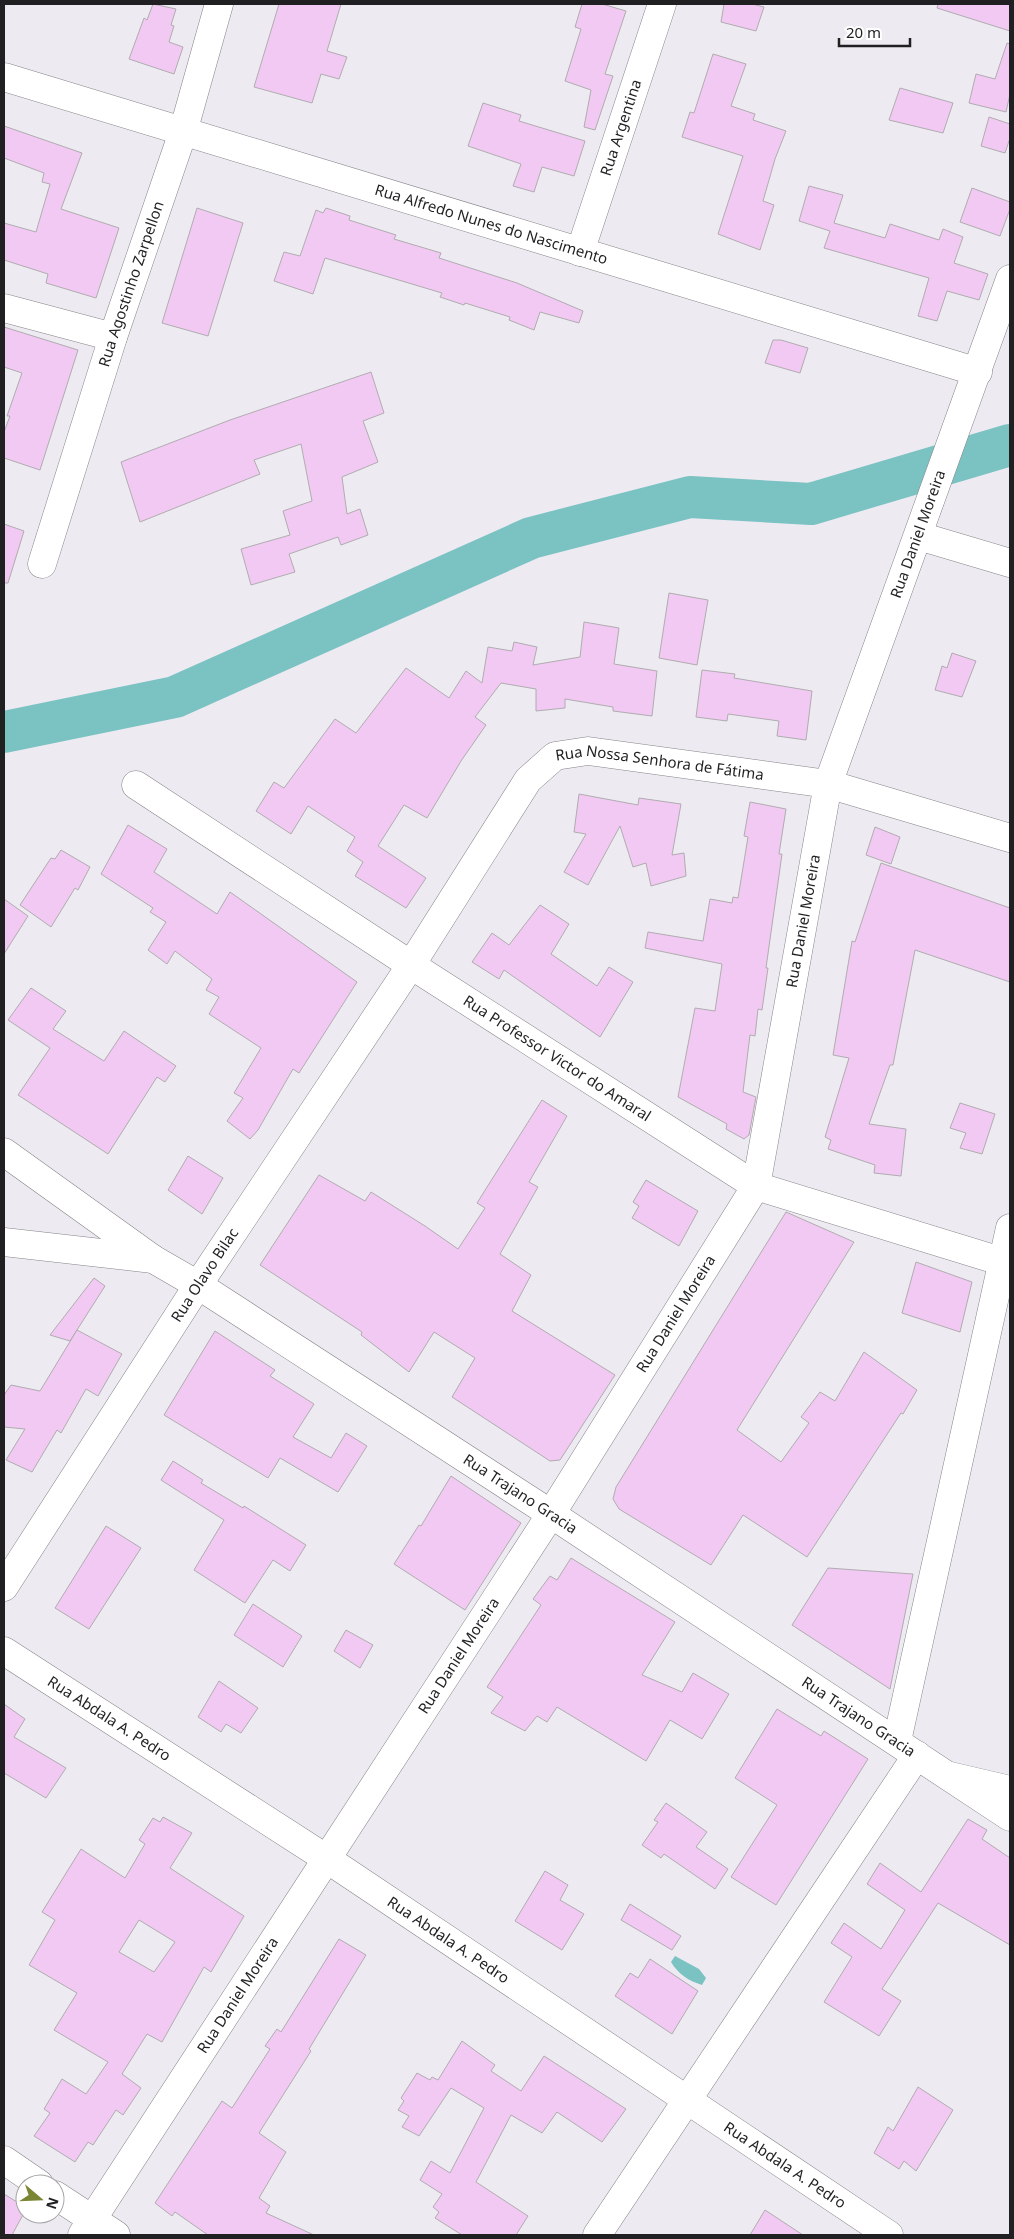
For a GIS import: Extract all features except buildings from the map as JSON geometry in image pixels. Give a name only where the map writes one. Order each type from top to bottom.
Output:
[{"type":"street","name":"Rua Agostinho Zarpellon","points":[[42,564],[113,337],[183,132],[220,4]]},
{"type":"street","name":"Rua Argentina","points":[[580,252],[662,4]]},
{"type":"street","name":"Rua Alfredo Nunes do Nascimento","points":[[4,77],[978,372]]},
{"type":"street","name":"Rua Daniel Moreira","points":[[87,2227],[552,1514],[756,1186],[828,784],[919,536],[1010,279]]},
{"type":"street","points":[[4,308],[113,337]]},
{"type":"street","points":[[919,536],[1010,563]]},
{"type":"street","name":"Rua Nossa Senhora de Fátima","points":[[411,965],[528,780],[555,756],[588,751],[828,784],[1010,838]]},
{"type":"street","name":"Rua Professor Victor do Amaral","points":[[136,785],[411,965],[756,1186],[1007,1263]]},
{"type":"street","name":"Rua Olavo Bilac","points":[[4,1587],[198,1285],[411,965]]},
{"type":"street","points":[[4,1152],[153,1258]]},
{"type":"street","points":[[597,2235],[688,2099],[907,1748],[1007,1263],[1010,1228]]},
{"type":"street","name":"Rua Trajano Gracia","points":[[4,1242],[153,1258],[198,1285],[552,1514],[1010,1816]]},
{"type":"street","name":"Rua Abdala A. Pedro","points":[[4,1651],[327,1859],[889,2235]]},
{"type":"street","points":[[950,1776],[1010,1790]]},
{"type":"street","points":[[4,2160],[24,2174]]},
{"type":"street","points":[[65,2205],[87,2227],[116,2235]]},
{"type":"water","points":[[675,1956],[699,1969],[706,1978],[702,1985],[688,1979],[677,1970],[671,1962]]},
{"type":"waterway","points":[[4,732],[175,697],[531,538],[690,497],[811,504],[1010,445]]}]
